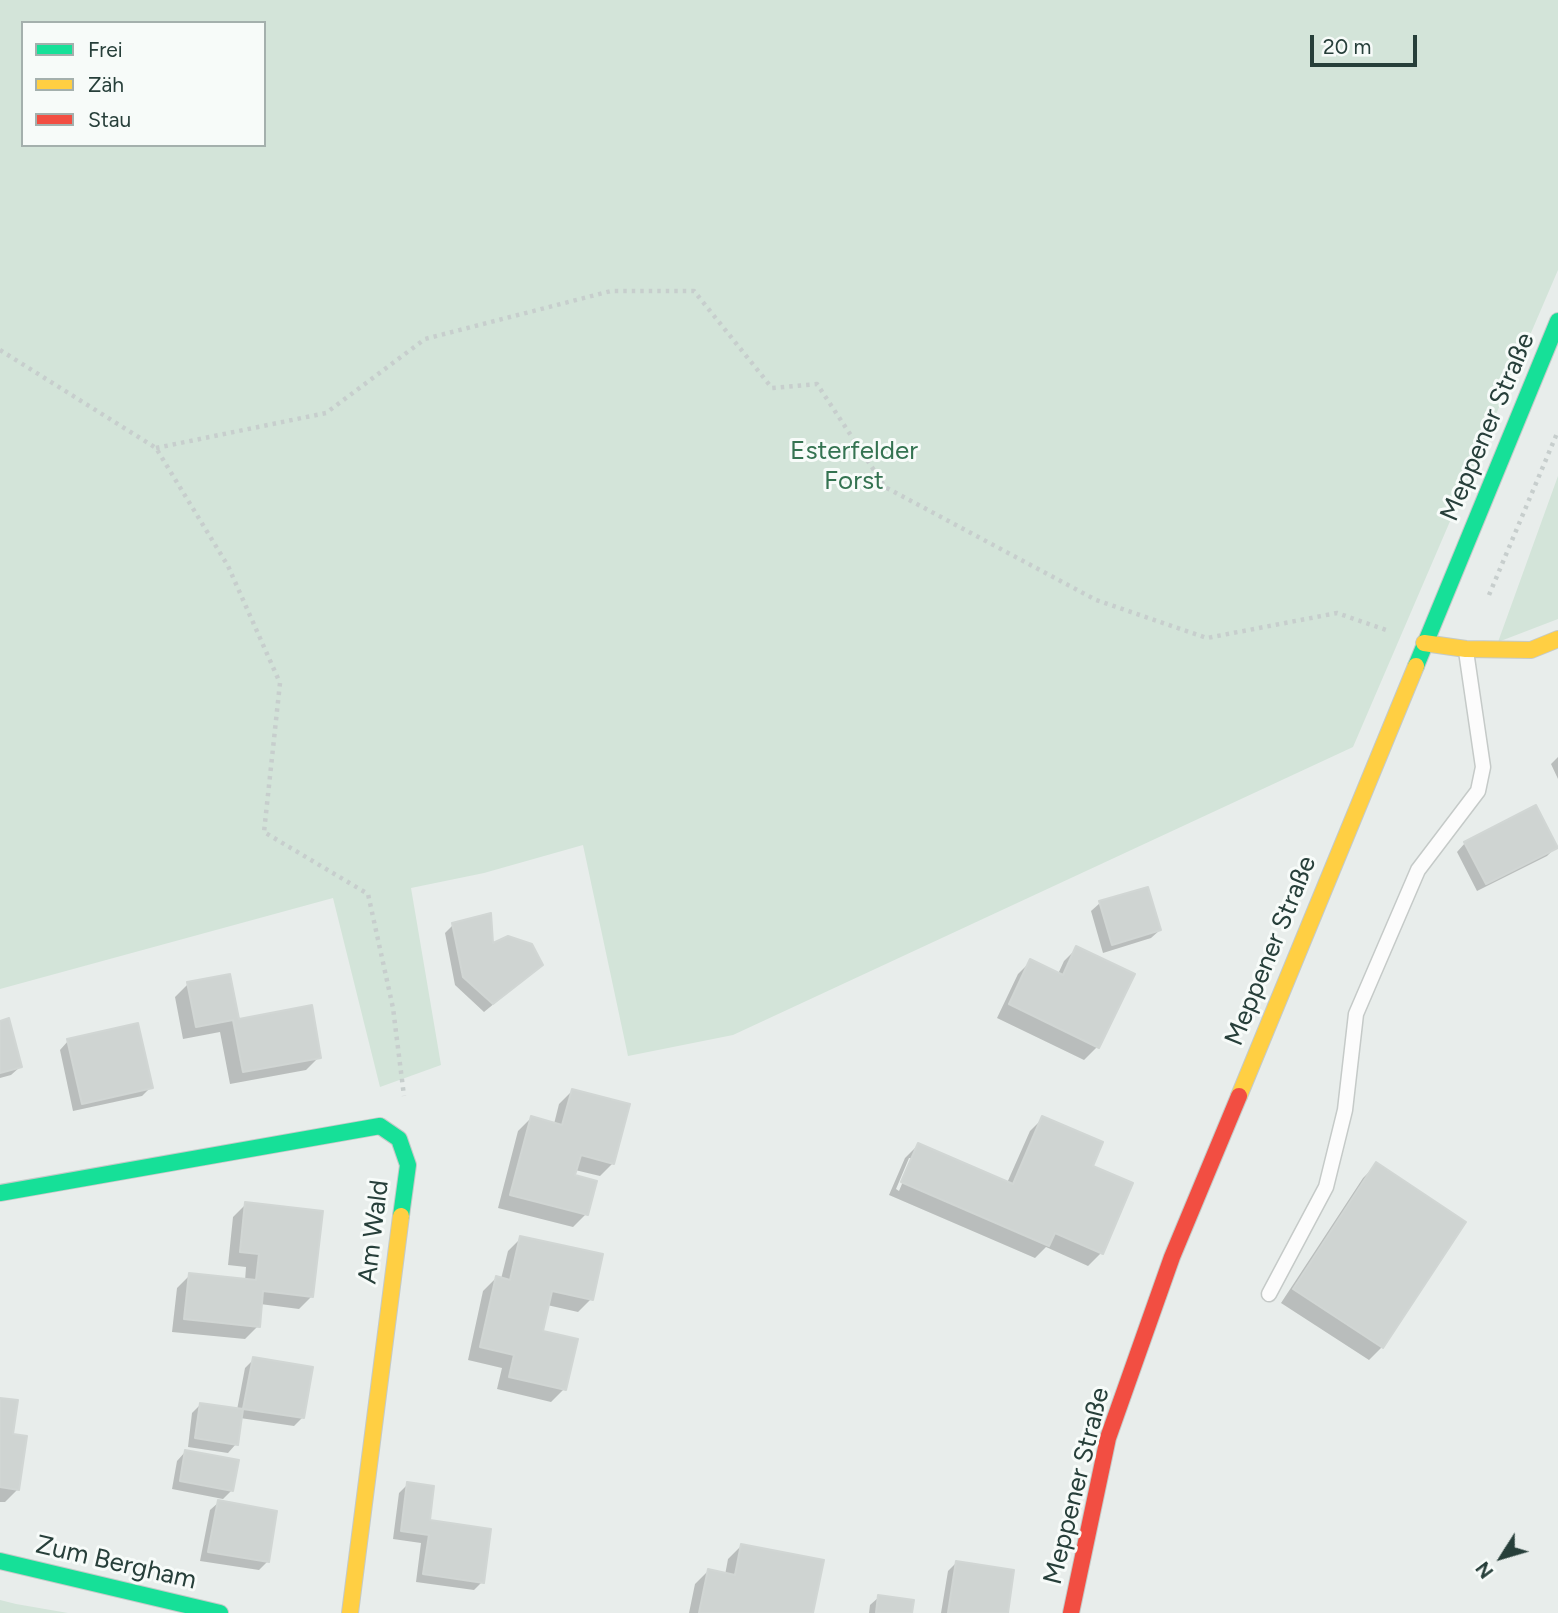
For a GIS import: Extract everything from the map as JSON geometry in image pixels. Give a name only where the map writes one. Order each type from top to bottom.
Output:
[{"type":"street","name":"Meppener Straße","points":[[1071,1613],[1108,1438],[1172,1257],[1558,321]]},
{"type":"street","points":[[1424,643],[1466,649],[1531,650],[1558,639]]},
{"type":"street","points":[[0,1193],[380,1126],[399,1139]]},
{"type":"street","name":"Am Wald","points":[[350,1613],[408,1165],[399,1139]]},
{"type":"street","name":"Zum Bergham","points":[[0,1561],[220,1613]]},
{"type":"lane","points":[[1269,1294],[1326,1186],[1345,1110],[1356,1014],[1418,870],[1478,792],[1483,767],[1466,649]]},
{"type":"path","points":[[156,448],[326,413],[425,339],[611,291],[694,291],[772,388],[817,384],[886,487],[1096,600],[1207,638],[1337,613],[1401,635]]},
{"type":"path","points":[[0,350],[156,448],[228,566],[280,683],[264,832],[368,894],[393,1008],[404,1100],[399,1139]]},
{"type":"path","points":[[1499,572],[1558,431]]},
{"type":"green space","name":"Esterfelder Forst","points":[[0,0],[1558,0],[1558,270],[1353,747],[733,1035],[628,1056],[583,845],[484,873],[411,888],[441,1065],[380,1087],[333,898],[0,989]]},
{"type":"green space","points":[[1558,476],[1558,619],[1498,642]]},
{"type":"green space","points":[[0,1600],[16,1604],[68,1613],[0,1613]]},
{"type":"building","points":[[1536,805],[1558,848],[1486,884],[1464,842]]},
{"type":"building","points":[[1148,887],[1161,930],[1112,945],[1099,901]]},
{"type":"building","points":[[491,913],[493,943],[508,936],[532,944],[543,965],[493,1004],[463,977],[452,923]]},
{"type":"building","points":[[1076,946],[1135,974],[1099,1048],[1009,1004],[1030,959],[1063,975]]},
{"type":"building","points":[[230,974],[239,1019],[312,1005],[321,1058],[243,1072],[233,1020],[196,1027],[187,982]]},
{"type":"building","points":[[9,1018],[22,1067],[0,1073],[0,1021]]},
{"type":"building","points":[[138,1023],[153,1088],[82,1104],[67,1039]]},
{"type":"building","points":[[572,1089],[630,1104],[614,1164],[581,1155],[575,1175],[597,1181],[588,1215],[510,1195],[531,1116],[562,1125]]},
{"type":"building","points":[[1042,1116],[1103,1142],[1093,1166],[1133,1183],[1103,1254],[1055,1233],[1049,1246],[901,1182],[918,1143],[1013,1184]]},
{"type":"building","points":[[1376,1162],[1466,1222],[1383,1348],[1293,1289]]},
{"type":"building","points":[[245,1202],[323,1211],[313,1297],[263,1291],[260,1327],[184,1319],[189,1273],[256,1280],[259,1254],[240,1252]]},
{"type":"building","points":[[520,1236],[603,1254],[593,1300],[552,1291],[543,1331],[578,1339],[566,1390],[509,1377],[514,1355],[480,1347],[496,1276],[510,1280]]},
{"type":"building","points":[[253,1357],[313,1367],[304,1418],[243,1409]]},
{"type":"building","points":[[0,1398],[18,1400],[13,1434],[27,1436],[19,1490],[0,1487]]},
{"type":"building","points":[[200,1403],[243,1409],[238,1445],[195,1438]]},
{"type":"building","points":[[185,1450],[239,1460],[233,1491],[180,1481]]},
{"type":"building","points":[[407,1482],[434,1486],[430,1520],[491,1529],[484,1583],[423,1574],[429,1535],[401,1531]]},
{"type":"building","points":[[218,1500],[277,1511],[269,1562],[208,1552]]},
{"type":"building","points":[[741,1544],[824,1560],[813,1613],[699,1613],[708,1569],[735,1575]]},
{"type":"building","points":[[956,1561],[1014,1570],[1008,1613],[948,1613]]},
{"type":"building","points":[[878,1595],[914,1600],[912,1613],[876,1613]]},
{"type":"traffic: fast","points":[[1416,666],[1558,321]]},
{"type":"traffic: fast","points":[[0,1193],[380,1126],[399,1139],[408,1165],[401,1216]]},
{"type":"traffic: fast","points":[[0,1561],[220,1613]]},
{"type":"traffic: slow","points":[[1424,643],[1466,649],[1531,650],[1558,639]]},
{"type":"traffic: slow","points":[[1239,1096],[1416,666]]},
{"type":"traffic: slow","points":[[350,1613],[401,1216]]},
{"type":"traffic: jam","points":[[1071,1613],[1108,1438],[1172,1257],[1239,1096]]}]
